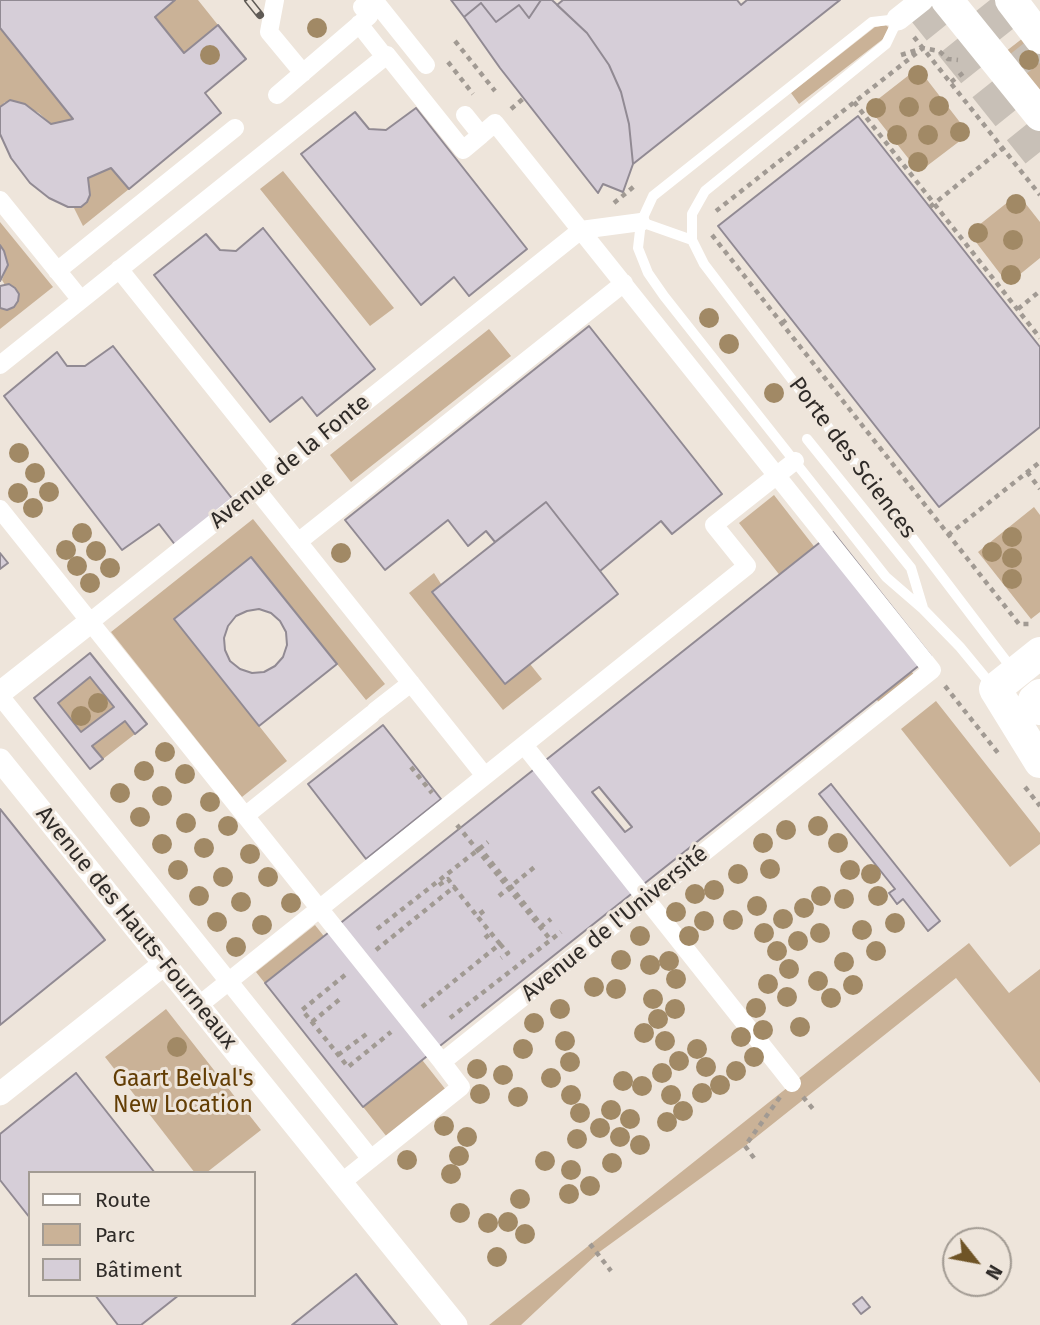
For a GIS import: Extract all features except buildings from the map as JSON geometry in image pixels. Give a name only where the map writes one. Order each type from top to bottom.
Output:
[{"type":"main road","points":[[947,0],[1040,115]]},
{"type":"main road","points":[[1011,0],[1040,38]]},
{"type":"main road","points":[[1005,681],[1040,653]]},
{"type":"main road","name":"Porte des Sciences","points":[[1005,681],[1031,705],[1040,762]]},
{"type":"street","points":[[275,0],[269,32],[303,73]]},
{"type":"street","points":[[898,19],[922,0]]},
{"type":"street","points":[[277,95],[303,73],[364,6]]},
{"type":"street","points":[[364,6],[385,57]]},
{"type":"street","points":[[364,6],[426,65]]},
{"type":"street","points":[[1,362],[387,55],[463,150],[495,123],[778,475]]},
{"type":"street","points":[[465,115],[481,135]]},
{"type":"street","points":[[57,271],[235,128]]},
{"type":"street","points":[[0,200],[80,300]]},
{"type":"street","points":[[581,230],[641,222]]},
{"type":"street","name":"Avenue de la Fonte","points":[[0,695],[581,230]]},
{"type":"street","points":[[119,269],[280,470]]},
{"type":"street","points":[[298,542],[534,362],[624,283]]},
{"type":"street","points":[[198,1006],[747,566],[715,525],[795,461]]},
{"type":"street","name":"Avenue de l'Université","points":[[442,1062],[932,670],[778,475]]},
{"type":"street","points":[[256,489],[485,776]]},
{"type":"street","points":[[0,509],[461,1087],[342,1182]]},
{"type":"street","points":[[245,816],[411,683]]},
{"type":"street","name":"Avenue des Hauts-Fourneaux","points":[[0,695],[371,1159]]},
{"type":"street","points":[[524,745],[792,1083]]},
{"type":"street","name":"Avenue des Hauts-Fourneaux","points":[[0,760],[456,1325]]},
{"type":"street","points":[[0,1094],[164,964]]},
{"type":"lane","points":[[898,19],[872,22],[653,196],[641,222],[638,248],[648,273],[664,296],[886,577],[923,609],[973,661],[1005,681]]},
{"type":"lane","points":[[641,222],[692,240],[692,214],[705,191],[886,44],[898,19]]},
{"type":"lane","name":"Porte des Sciences","points":[[692,240],[704,264],[772,353],[1005,681]]},
{"type":"lane","points":[[807,439],[911,568],[923,609]]},
{"type":"path","points":[[455,41],[495,91]]},
{"type":"path","points":[[713,214],[923,48],[1040,195]]},
{"type":"path","points":[[441,53],[480,103]]},
{"type":"path","points":[[951,82],[974,64]]},
{"type":"path","points":[[854,102],[932,205],[1040,338]]},
{"type":"path","points":[[932,205],[1003,148]]},
{"type":"path","points":[[710,232],[1019,624]]},
{"type":"path","points":[[1018,309],[1040,291]]},
{"type":"path","points":[[782,323],[790,317]]},
{"type":"path","points":[[772,353],[793,337]]},
{"type":"path","points":[[948,535],[1040,462]]},
{"type":"path","points":[[1027,472],[1040,489]]},
{"type":"path","points":[[944,685],[1004,760]]},
{"type":"path","points":[[411,766],[438,800]]},
{"type":"path","points":[[454,820],[550,939]]},
{"type":"path","points":[[377,929],[477,850],[488,842],[480,848],[542,926],[551,919]]},
{"type":"path","points":[[499,896],[537,865]]},
{"type":"path","points":[[439,885],[448,879],[454,887]]},
{"type":"path","points":[[458,905],[464,900]]},
{"type":"path","points":[[450,1018],[561,932]]},
{"type":"path","points":[[485,938],[491,933]]},
{"type":"path","points":[[500,944],[508,953],[501,958]]},
{"type":"path","points":[[312,1022],[341,999]]},
{"type":"path","points":[[295,1008],[302,1010]]},
{"type":"path","points":[[338,1055],[368,1033]]},
{"type":"path","points":[[754,1158],[746,1146],[792,1083]]},
{"type":"path","points":[[590,1244],[611,1271]]},
{"type":"green space","points":[[175,0],[198,0],[218,25],[184,53],[155,17]]},
{"type":"green space","points":[[886,25],[889,28],[883,39],[799,104],[791,93],[875,27]]},
{"type":"green space","points":[[0,28],[73,119],[51,124],[39,113],[18,102],[5,102],[0,107]]},
{"type":"green space","points":[[1023,38],[1040,59],[1040,95],[1005,52]]},
{"type":"green space","points":[[918,68],[969,134],[919,172],[868,107]]},
{"type":"green space","points":[[111,168],[129,189],[83,226],[74,208],[87,202],[90,195],[88,178]]},
{"type":"green space","points":[[283,171],[394,308],[370,326],[260,189]]},
{"type":"green space","points":[[1018,194],[1040,222],[1040,258],[1008,284],[969,233]]},
{"type":"green space","points":[[0,222],[53,287],[0,329],[0,308],[7,310],[14,307],[19,294],[2,280],[8,265],[0,245]]},
{"type":"green space","points":[[489,329],[511,356],[351,482],[330,455]]},
{"type":"green space","points":[[774,495],[919,681],[884,709],[739,523]]},
{"type":"green space","points":[[1034,507],[1040,515],[1040,612],[1031,619],[978,552]]},
{"type":"green space","points":[[253,519],[385,684],[366,700],[251,557],[174,619],[287,761],[242,797],[111,632]]},
{"type":"green space","points":[[434,573],[505,684],[530,664],[542,679],[503,710],[409,593]]},
{"type":"green space","points":[[78,662],[135,734],[103,759],[46,688]]},
{"type":"green space","points":[[936,701],[1040,833],[1040,844],[1010,867],[901,729]]},
{"type":"green space","points":[[315,925],[446,1090],[387,1137],[256,972]]},
{"type":"green space","points":[[969,943],[1009,993],[1040,969],[1040,1083],[956,978],[745,1146],[598,1253],[521,1325],[489,1325]]},
{"type":"green space","name":"Gaart Belval's New Location","points":[[166,1009],[261,1130],[209,1171],[193,1171],[105,1057]]},
{"type":"tunnel","points":[[918,0],[1040,152]]},
{"type":"tunnel","points":[[990,0],[1040,63]]},
{"type":"railway","points":[[248,0],[260,15]]}]
